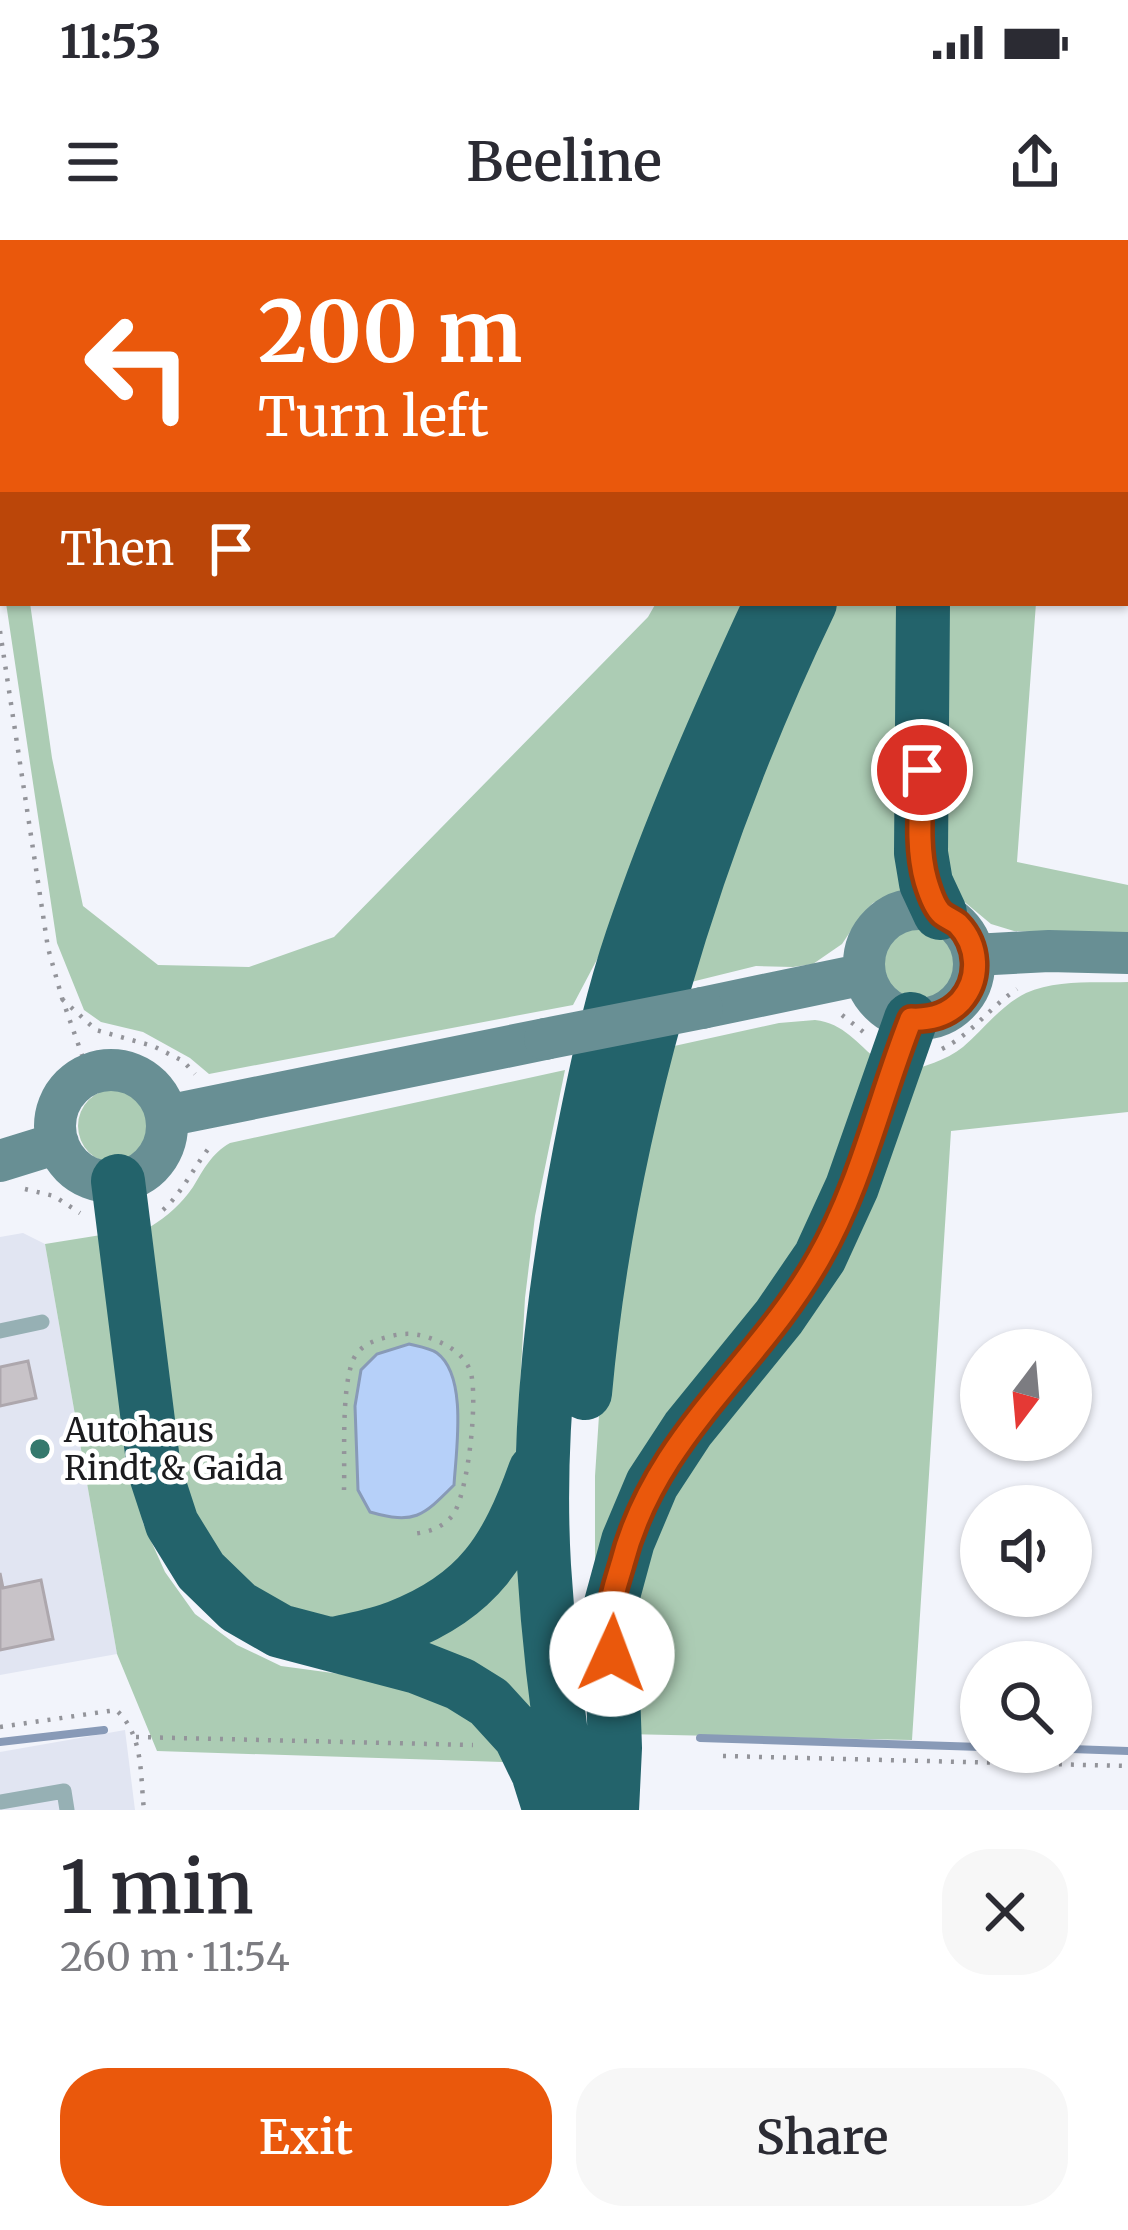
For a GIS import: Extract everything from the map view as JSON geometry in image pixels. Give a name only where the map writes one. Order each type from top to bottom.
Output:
[{"type":"highway","points":[[573,1810],[557,1720],[544,1563],[544,1443],[560,1274],[584,1127],[631,942],[698,767],[770,606]]},
{"type":"highway","points":[[611,1810],[588,1665],[580,1523],[584,1404],[597,1286],[638,1088],[676,952],[734,781],[809,606]]},
{"type":"highway","points":[[923,606],[921,853],[926,883],[940,913]]},
{"type":"highway","points":[[611,1810],[615,1748],[610,1607],[628,1540],[652,1484],[688,1429],[779,1317],[820,1257],[851,1187],[904,1036]]},
{"type":"highway","points":[[118,1181],[154,1468],[172,1524],[201,1571],[238,1607],[280,1630],[417,1667],[489,1702],[520,1736],[550,1810]]},
{"type":"highway","points":[[332,1645],[396,1628],[447,1604],[488,1569],[508,1537],[544,1443]]},
{"type":"main road","points":[[914,909],[940,913],[959,925],[974,956],[970,986],[959,1004],[904,1036],[876,999],[865,974],[866,948],[879,926],[914,909]]},
{"type":"main road","points":[[974,956],[1128,953]]},
{"type":"main road","points":[[186,1112],[131,1074],[117,1070],[89,1075],[68,1091],[60,1102],[55,1130],[70,1165],[92,1179],[118,1181],[153,1163],[186,1112],[865,974]]},
{"type":"main road","points":[[0,1161],[58,1143]]},
{"type":"lane","points":[[0,1331],[42,1322]]},
{"type":"lane","points":[[0,1802],[64,1791],[67,1810]]},
{"type":"path","points":[[0,631],[48,948],[89,1075]]},
{"type":"path","points":[[830,1012],[842,1015],[878,1044],[904,1036],[916,1055],[954,1043],[1019,988]]},
{"type":"path","points":[[62,998],[96,1030],[153,1046],[183,1061],[201,1081],[186,1112]]},
{"type":"path","points":[[344,1490],[348,1387],[354,1358],[370,1342],[406,1333],[425,1336],[460,1354],[474,1389],[464,1489],[448,1521],[410,1534]]},
{"type":"path","points":[[0,1727],[116,1710],[136,1737],[144,1810]]},
{"type":"path","points":[[136,1737],[479,1745]]},
{"type":"path","points":[[723,1756],[1128,1766]]},
{"type":"shaded area","name":"Autohaus Rindt & Gaida","points":[[23,1233],[45,1244],[117,1654],[0,1675],[0,1237]]},
{"type":"shaded area","points":[[125,1730],[135,1810],[0,1810],[0,1752]]},
{"type":"green space","points":[[6,606],[30,606],[52,758],[83,906],[158,965],[249,967],[334,937],[654,606],[759,606],[573,1005],[209,1074],[143,1032],[101,1022],[84,1010],[57,943]]},
{"type":"green space","points":[[820,606],[905,606],[901,891],[873,903],[842,944],[813,964],[756,966],[679,985]]},
{"type":"green space","points":[[938,606],[1036,606],[1017,862],[1128,885],[1128,937],[1014,931],[991,924],[949,889]]},
{"type":"green space","points":[[921,926],[947,937],[958,963],[947,989],[921,1000],[895,989],[884,963],[895,937]]},
{"type":"green space","points":[[1128,982],[1128,1112],[951,1131],[912,1740],[624,1734],[637,1561],[903,1073],[956,1052],[1026,993],[1063,984]]},
{"type":"green space","points":[[815,1020],[842,1030],[879,1061],[849,1152],[595,1597],[595,1476],[602,1370],[656,1050],[779,1023]]},
{"type":"green space","points":[[565,1070],[535,1216],[525,1298],[515,1475],[461,1574],[359,1620],[310,1617],[233,1577],[179,1486],[150,1227],[179,1204],[213,1157],[230,1143]]},
{"type":"green space","points":[[115,1089],[141,1100],[152,1126],[141,1152],[115,1163],[89,1152],[78,1126],[89,1100]]},
{"type":"green space","points":[[101,1235],[143,1523],[165,1572],[195,1614],[237,1645],[281,1666],[444,1694],[504,1741],[503,1762],[157,1751],[117,1654],[45,1244]]},
{"type":"green space","points":[[529,1523],[545,1749],[379,1644]]},
{"type":"water","points":[[409,1344],[434,1351],[447,1364],[457,1396],[457,1453],[454,1485],[426,1511],[398,1518],[370,1512],[358,1490],[355,1406],[361,1370],[377,1354]]},
{"type":"building","points":[[28,1361],[36,1398],[0,1406],[0,1367]]},
{"type":"building","points":[[0,1573],[3,1588],[41,1580],[53,1639],[0,1650]]},
{"type":"waterway","points":[[0,1742],[104,1730]]},
{"type":"waterway","points":[[700,1738],[960,1746]]},
{"type":"waterway","points":[[1092,1750],[1128,1751]]},
{"type":"place","name":"Autohaus Rindt & Gaida","points":[[40,1449]]},
{"type":"route","points":[[612,1654],[610,1607],[628,1540],[652,1484],[688,1429],[779,1317],[820,1257],[851,1187],[911,1019],[942,1015],[959,1004],[970,986],[975,966],[971,944],[959,925],[940,913],[926,883],[921,853],[922,770]]}]
